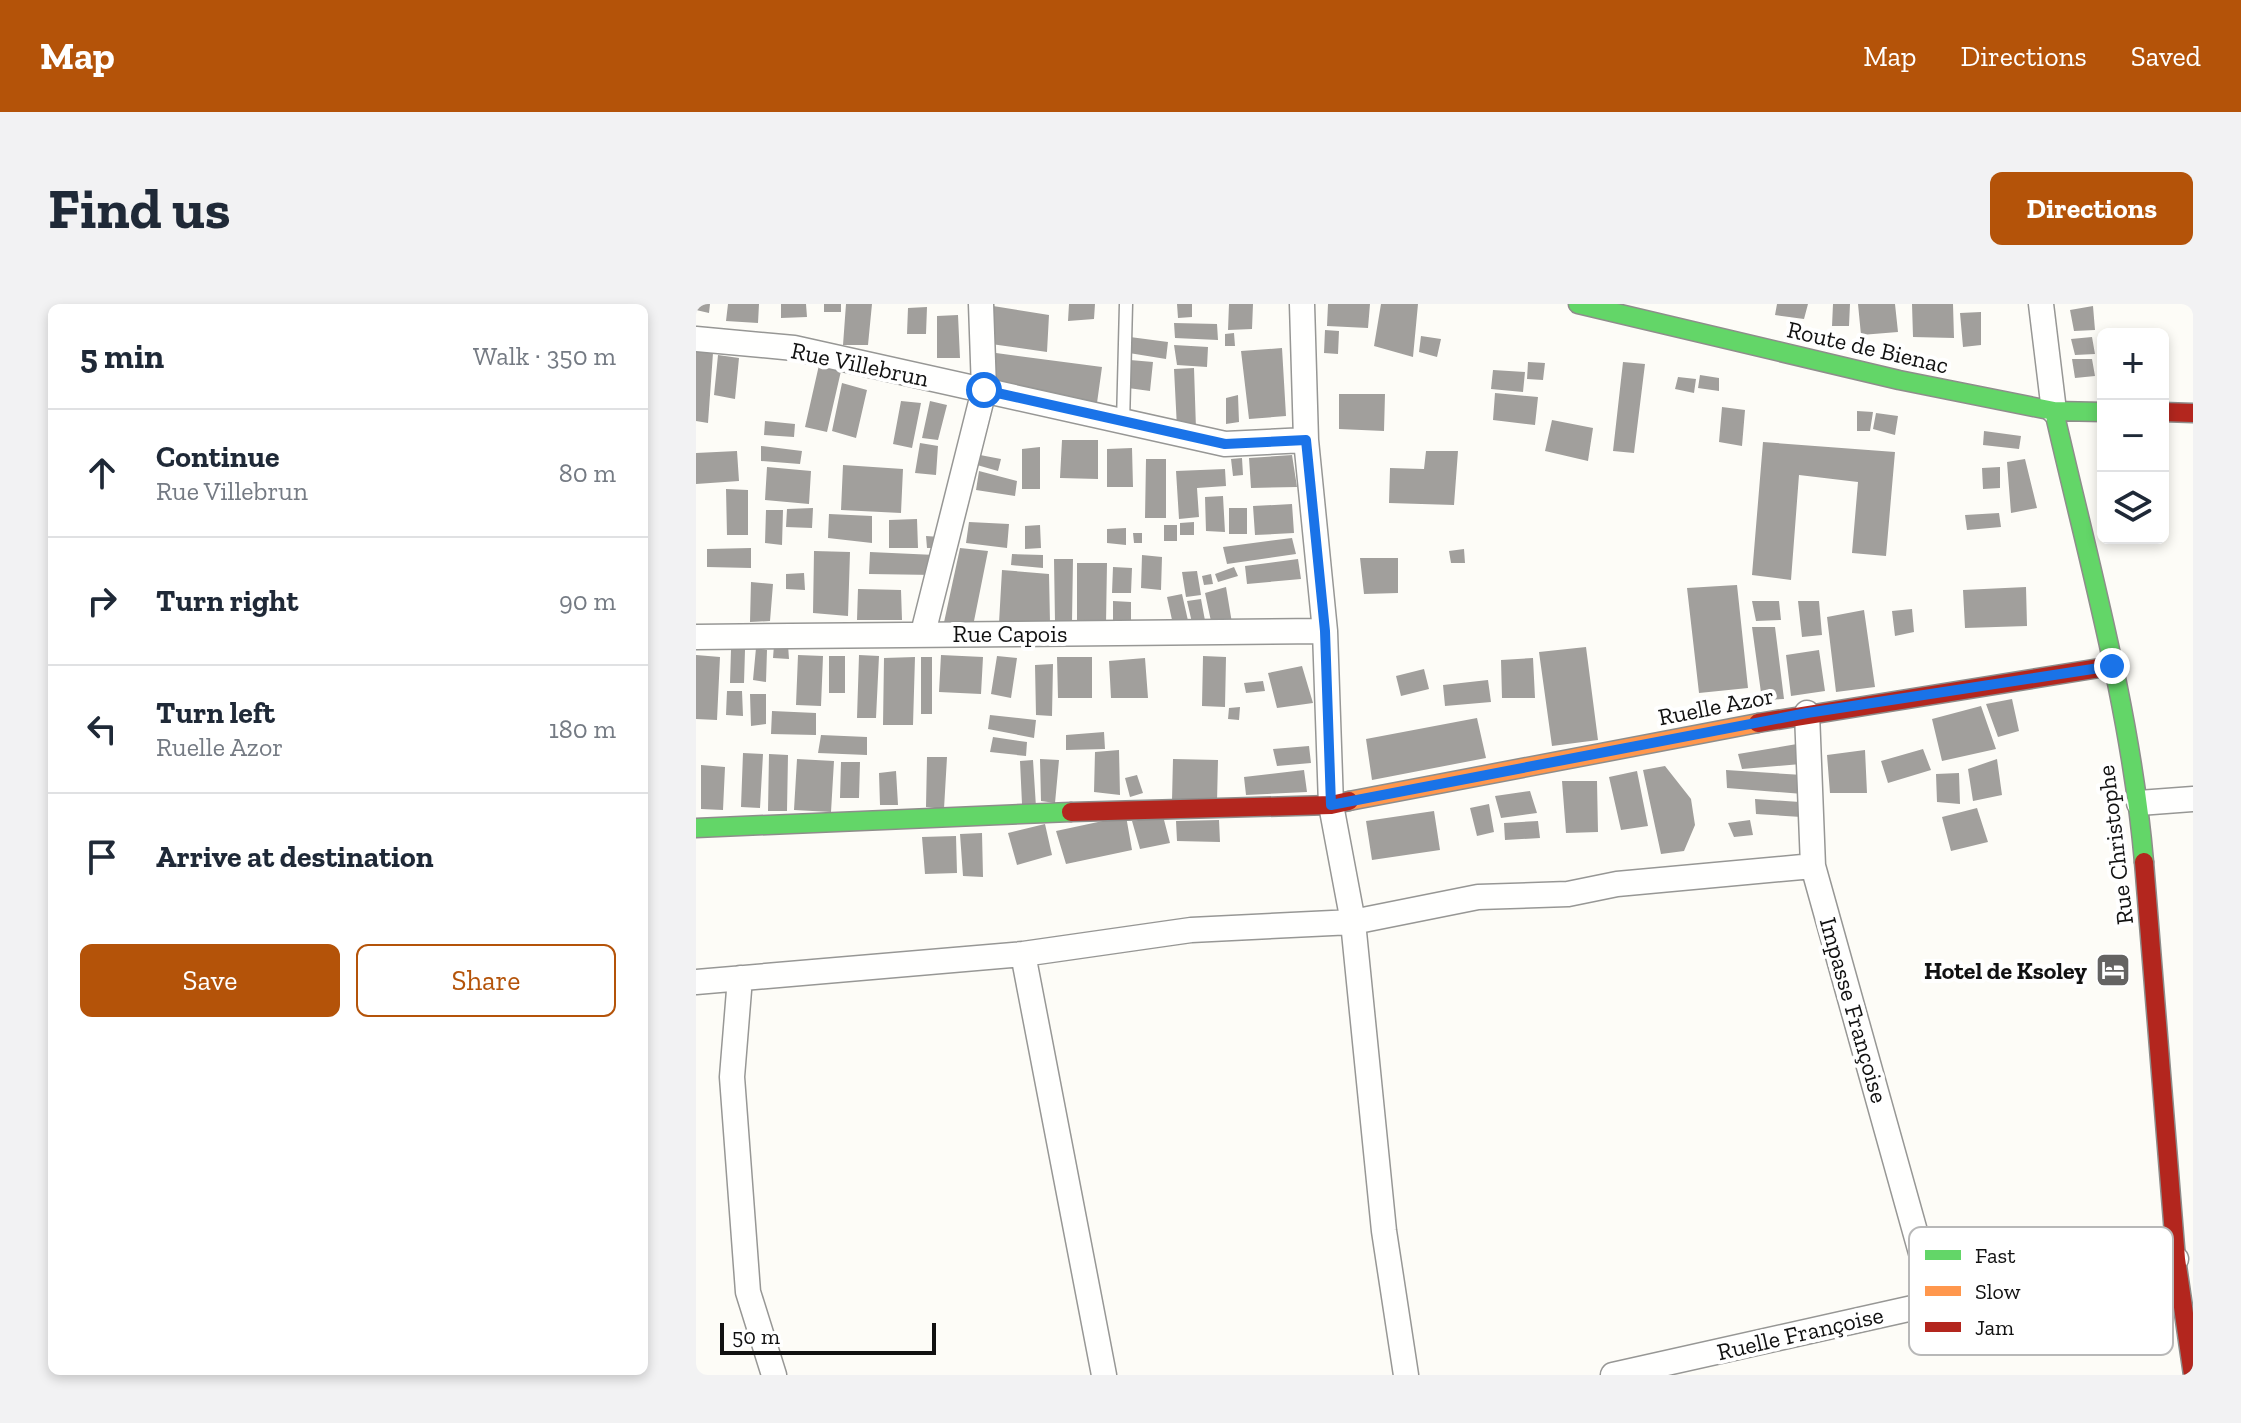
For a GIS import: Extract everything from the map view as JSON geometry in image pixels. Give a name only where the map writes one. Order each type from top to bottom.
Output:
[{"type":"street","points":[[923,633],[984,390],[981,304]]},
{"type":"street","points":[[1302,304],[1306,440],[1325,631],[1331,805],[1353,922],[1384,1231],[1406,1375]]},
{"type":"street","name":"Route de Bienac","points":[[1580,304],[1899,380],[2054,411],[2097,412]]},
{"type":"street","points":[[2041,304],[2054,411]]},
{"type":"street","name":"Rue Villebrun","points":[[696,339],[794,348],[1225,444],[1306,440]]},
{"type":"street","name":"Rue Christophe","points":[[2054,411],[2112,666],[2139,803],[2176,1259],[2191,1344],[2193,1375]]},
{"type":"street","points":[[2169,412],[2193,413]]},
{"type":"street","name":"Rue Capois","points":[[696,637],[1325,631]]},
{"type":"street","name":"Ruelle Azor","points":[[696,828],[1331,805],[1807,713],[2112,666]]},
{"type":"street","name":"Impasse Françoise","points":[[1807,713],[1813,866],[1914,1227]]},
{"type":"street","points":[[2139,803],[2193,799]]},
{"type":"street","points":[[696,982],[1023,954],[1191,930],[1353,922],[1478,897],[1568,894],[1617,884],[1813,866]]},
{"type":"street","points":[[1023,954],[1104,1375]]},
{"type":"street","points":[[740,978],[732,1077],[748,1292],[774,1375]]},
{"type":"street","name":"Ruelle Françoise","points":[[1613,1375],[1909,1309]]},
{"type":"lane","points":[[1123,423],[1126,304]]},
{"type":"building","points":[[696,304],[710,304],[709,313],[696,310]]},
{"type":"building","points":[[728,304],[759,304],[758,323],[726,321]]},
{"type":"building","points":[[781,304],[806,304],[807,317],[781,318]]},
{"type":"building","points":[[824,304],[841,304],[841,312],[824,312]]},
{"type":"building","points":[[846,304],[872,304],[868,345],[843,345]]},
{"type":"building","points":[[1069,304],[1095,304],[1094,319],[1068,321]]},
{"type":"building","points":[[1177,304],[1192,304],[1192,317],[1178,318]]},
{"type":"building","points":[[1229,304],[1253,304],[1252,329],[1228,330]]},
{"type":"building","points":[[1328,304],[1370,304],[1368,328],[1327,326]]},
{"type":"building","points":[[1381,304],[1418,304],[1413,357],[1374,346]]},
{"type":"building","points":[[1777,304],[1808,304],[1804,319],[1775,315]]},
{"type":"building","points":[[1833,304],[1850,304],[1849,326],[1832,326]]},
{"type":"building","points":[[1858,304],[1895,304],[1898,332],[1861,335]]},
{"type":"building","points":[[1912,304],[1953,304],[1954,338],[1913,337]]},
{"type":"building","points":[[993,306],[1049,315],[1047,352],[991,344]]},
{"type":"building","points":[[2093,306],[2095,330],[2074,331],[2070,310]]},
{"type":"building","points":[[927,307],[926,334],[907,334],[908,308]]},
{"type":"building","points":[[1981,312],[1981,345],[1963,347],[1960,313]]},
{"type":"building","points":[[958,315],[960,358],[937,358],[937,316]]},
{"type":"building","points":[[1174,323],[1217,324],[1218,340],[1175,338]]},
{"type":"building","points":[[1325,330],[1339,331],[1338,354],[1324,353]]},
{"type":"building","points":[[1234,333],[1235,346],[1225,346],[1225,334]]},
{"type":"building","points":[[1421,336],[1441,339],[1437,357],[1419,352]]},
{"type":"building","points":[[1130,337],[1168,342],[1166,359],[1129,353]]},
{"type":"building","points":[[2092,337],[2095,354],[2075,355],[2071,339]]},
{"type":"building","points":[[1174,345],[1208,347],[1207,367],[1177,365]]},
{"type":"building","points":[[1282,348],[1286,416],[1249,419],[1241,351]]},
{"type":"building","points":[[696,351],[713,353],[708,423],[696,421]]},
{"type":"building","points":[[996,353],[1102,367],[1097,403],[991,389]]},
{"type":"building","points":[[718,355],[739,358],[735,399],[714,395]]},
{"type":"building","points":[[2072,359],[2092,359],[2095,376],[2075,378]]},
{"type":"building","points":[[1130,360],[1153,362],[1150,391],[1128,388]]},
{"type":"building","points":[[1528,362],[1545,363],[1543,380],[1527,379]]},
{"type":"building","points":[[1623,362],[1645,364],[1634,453],[1613,451]]},
{"type":"building","points":[[819,365],[841,371],[827,432],[805,427]]},
{"type":"building","points":[[1194,368],[1196,429],[1177,428],[1174,369]]},
{"type":"building","points":[[1493,370],[1525,372],[1523,392],[1491,389]]},
{"type":"building","points":[[1700,375],[1719,378],[1719,391],[1698,388]]},
{"type":"building","points":[[1678,377],[1696,379],[1694,393],[1675,389]]},
{"type":"building","points":[[842,383],[867,390],[856,438],[832,431]]},
{"type":"building","points":[[1495,393],[1538,397],[1535,425],[1493,420]]},
{"type":"building","points":[[1339,394],[1385,394],[1384,431],[1339,429]]},
{"type":"building","points":[[1238,395],[1239,422],[1226,424],[1226,398]]},
{"type":"building","points":[[901,401],[921,403],[912,448],[893,444]]},
{"type":"building","points":[[930,401],[947,405],[938,440],[922,438]]},
{"type":"building","points":[[1722,407],[1745,410],[1742,446],[1719,442]]},
{"type":"building","points":[[1857,411],[1873,412],[1870,431],[1857,431]]},
{"type":"building","points":[[1876,413],[1898,416],[1895,435],[1873,429]]},
{"type":"building","points":[[1552,420],[1593,428],[1588,461],[1545,451]]},
{"type":"building","points":[[765,421],[795,424],[794,437],[764,435]]},
{"type":"building","points":[[1984,431],[2021,436],[2019,449],[1983,445]]},
{"type":"building","points":[[1062,440],[1098,440],[1098,479],[1060,478]]},
{"type":"building","points":[[1763,442],[1895,452],[1886,556],[1852,553],[1858,482],[1799,475],[1791,580],[1752,575]]},
{"type":"building","points":[[920,443],[938,446],[936,475],[915,473]]},
{"type":"building","points":[[761,446],[802,451],[800,464],[761,461]]},
{"type":"building","points":[[1040,447],[1040,489],[1022,489],[1022,449]]},
{"type":"building","points":[[1132,448],[1133,487],[1107,487],[1107,449]]},
{"type":"building","points":[[737,451],[739,481],[696,484],[696,453]]},
{"type":"building","points":[[1426,451],[1458,451],[1454,505],[1389,503],[1390,468],[1424,469]]},
{"type":"building","points":[[980,455],[1001,459],[998,471],[977,465]]},
{"type":"building","points":[[1292,455],[1297,487],[1251,488],[1249,458]]},
{"type":"building","points":[[1242,458],[1243,475],[1233,476],[1231,459]]},
{"type":"building","points":[[1146,459],[1166,459],[1166,518],[1145,518]]},
{"type":"building","points":[[2025,459],[2037,508],[2011,513],[2007,462]]},
{"type":"building","points":[[843,465],[903,469],[901,513],[841,510]]},
{"type":"building","points":[[767,467],[811,471],[809,504],[765,500]]},
{"type":"building","points":[[2000,467],[2000,488],[1983,489],[1982,468]]},
{"type":"building","points":[[1225,469],[1226,486],[1197,488],[1199,517],[1179,519],[1176,471]]},
{"type":"building","points":[[979,471],[1017,481],[1015,496],[976,490]]},
{"type":"building","points":[[726,489],[748,490],[748,535],[727,535]]},
{"type":"building","points":[[1223,496],[1225,532],[1206,531],[1205,497]]},
{"type":"building","points":[[1292,504],[1294,533],[1255,535],[1253,506]]},
{"type":"building","points":[[813,508],[812,528],[786,527],[787,509]]},
{"type":"building","points":[[1229,508],[1247,508],[1247,534],[1229,534]]},
{"type":"building","points":[[766,510],[783,510],[782,545],[765,543]]},
{"type":"building","points":[[1999,513],[2001,527],[1967,530],[1965,515]]},
{"type":"building","points":[[829,514],[872,516],[872,543],[828,538]]},
{"type":"building","points":[[917,519],[918,548],[889,548],[889,520]]},
{"type":"building","points":[[969,522],[1009,524],[1007,548],[966,543]]},
{"type":"building","points":[[1194,522],[1194,535],[1180,535],[1180,523]]},
{"type":"building","points":[[1040,525],[1041,548],[1025,549],[1025,526]]},
{"type":"building","points":[[1164,525],[1177,525],[1177,541],[1164,541]]},
{"type":"building","points":[[1126,528],[1126,545],[1107,543],[1107,529]]},
{"type":"building","points":[[1133,533],[1142,533],[1142,543],[1134,543]]},
{"type":"building","points":[[926,536],[940,537],[940,548],[927,548]]},
{"type":"building","points":[[1292,538],[1296,554],[1227,564],[1223,547]]},
{"type":"building","points":[[751,548],[751,568],[707,567],[707,549]]},
{"type":"building","points":[[960,548],[988,551],[972,631],[943,627]]},
{"type":"building","points":[[1464,549],[1465,563],[1451,563],[1449,551]]},
{"type":"building","points":[[814,551],[850,552],[848,616],[813,613]]},
{"type":"building","points":[[870,552],[935,555],[935,575],[869,574]]},
{"type":"building","points":[[1012,554],[1043,555],[1043,568],[1011,565]]},
{"type":"building","points":[[1142,555],[1162,557],[1161,590],[1141,588]]},
{"type":"building","points":[[1360,558],[1398,558],[1398,593],[1364,594]]},
{"type":"building","points":[[1054,559],[1073,559],[1072,622],[1055,622]]},
{"type":"building","points":[[1298,559],[1301,579],[1247,584],[1245,566]]},
{"type":"building","points":[[1077,563],[1107,563],[1106,624],[1077,624]]},
{"type":"building","points":[[1113,567],[1132,568],[1131,593],[1112,593]]},
{"type":"building","points":[[1234,567],[1238,576],[1218,582],[1215,574]]},
{"type":"building","points":[[1002,570],[1049,574],[1050,623],[999,623]]},
{"type":"building","points":[[1197,571],[1201,595],[1186,597],[1182,572]]},
{"type":"building","points":[[804,573],[805,590],[786,589],[786,574]]},
{"type":"building","points":[[1211,574],[1213,584],[1204,585],[1202,576]]},
{"type":"building","points":[[751,582],[773,584],[770,621],[750,622]]},
{"type":"building","points":[[1737,585],[1748,688],[1699,693],[1687,588]]},
{"type":"building","points":[[1226,587],[1232,623],[1212,626],[1205,593]]},
{"type":"building","points":[[2026,587],[2027,626],[1965,628],[1963,590]]},
{"type":"building","points":[[858,589],[901,590],[902,620],[857,620]]},
{"type":"building","points":[[1182,594],[1189,625],[1174,629],[1167,597]]},
{"type":"building","points":[[1201,599],[1206,626],[1193,627],[1187,601]]},
{"type":"building","points":[[1113,601],[1131,602],[1131,625],[1113,624]]},
{"type":"building","points":[[1752,601],[1779,601],[1781,620],[1756,621]]},
{"type":"building","points":[[1798,601],[1819,601],[1822,635],[1802,637]]},
{"type":"building","points":[[1912,609],[1914,632],[1895,636],[1892,611]]},
{"type":"building","points":[[1864,610],[1875,687],[1836,692],[1827,617]]},
{"type":"building","points":[[1752,627],[1775,627],[1784,699],[1762,700]]},
{"type":"building","points":[[774,645],[788,645],[789,659],[773,658]]},
{"type":"building","points":[[1586,647],[1598,740],[1552,746],[1539,652]]},
{"type":"building","points":[[756,648],[767,650],[766,682],[753,680]]},
{"type":"building","points":[[731,650],[745,650],[744,683],[730,683]]},
{"type":"building","points":[[1819,650],[1825,691],[1791,696],[1786,655]]},
{"type":"building","points":[[696,655],[720,657],[717,720],[696,719]]},
{"type":"building","points":[[798,655],[823,656],[821,706],[796,705]]},
{"type":"building","points":[[859,655],[879,656],[876,718],[857,718]]},
{"type":"building","points":[[941,655],[983,657],[981,694],[939,692]]},
{"type":"building","points":[[829,656],[845,656],[845,693],[829,693]]},
{"type":"building","points":[[997,656],[1017,658],[1011,698],[991,694]]},
{"type":"building","points":[[1203,656],[1226,657],[1225,707],[1202,706]]},
{"type":"building","points":[[915,657],[913,725],[883,725],[884,658]]},
{"type":"building","points":[[921,657],[932,657],[932,714],[921,714]]},
{"type":"building","points":[[1057,657],[1092,657],[1092,698],[1058,698]]},
{"type":"building","points":[[1145,658],[1148,698],[1111,698],[1109,661]]},
{"type":"building","points":[[1533,658],[1535,698],[1502,698],[1501,660]]},
{"type":"building","points":[[1053,664],[1052,716],[1036,715],[1035,665]]},
{"type":"building","points":[[1302,666],[1313,703],[1277,708],[1268,673]]},
{"type":"building","points":[[1424,669],[1429,689],[1401,696],[1396,676]]},
{"type":"building","points":[[1488,680],[1491,702],[1445,706],[1443,685]]},
{"type":"building","points":[[1263,681],[1265,691],[1246,693],[1244,683]]},
{"type":"building","points":[[727,691],[742,691],[743,716],[726,715]]},
{"type":"building","points":[[750,694],[766,694],[766,724],[751,726]]},
{"type":"building","points":[[2012,699],[2019,731],[1998,737],[1986,704]]},
{"type":"building","points":[[1981,706],[1996,749],[1942,761],[1932,719]]},
{"type":"building","points":[[1240,707],[1239,720],[1228,719],[1229,708]]},
{"type":"building","points":[[772,711],[816,713],[816,735],[771,734]]},
{"type":"building","points":[[990,715],[1036,720],[1034,738],[988,729]]},
{"type":"building","points":[[1477,718],[1486,758],[1372,780],[1366,739]]},
{"type":"building","points":[[1104,732],[1105,749],[1066,750],[1066,735]]},
{"type":"building","points":[[821,735],[867,737],[867,755],[818,753]]},
{"type":"building","points":[[993,737],[1027,742],[1026,756],[990,752]]},
{"type":"building","points":[[1797,744],[1801,764],[1742,769],[1738,754]]},
{"type":"building","points":[[1309,746],[1311,763],[1277,766],[1273,749]]},
{"type":"building","points":[[1923,749],[1931,770],[1888,783],[1881,761]]},
{"type":"building","points":[[1119,750],[1120,795],[1094,792],[1095,752]]},
{"type":"building","points":[[1865,750],[1867,793],[1830,793],[1827,755]]},
{"type":"building","points":[[743,753],[763,754],[760,808],[741,807]]},
{"type":"building","points":[[769,754],[788,755],[787,811],[768,811]]},
{"type":"building","points":[[927,757],[947,757],[944,809],[926,807]]},
{"type":"building","points":[[797,759],[834,761],[831,812],[794,810]]},
{"type":"building","points":[[1040,759],[1059,760],[1055,803],[1041,801]]},
{"type":"building","points":[[1173,759],[1218,760],[1217,802],[1172,801]]},
{"type":"building","points":[[1997,759],[2002,795],[1973,801],[1968,769]]},
{"type":"building","points":[[1033,760],[1036,807],[1022,804],[1020,761]]},
{"type":"building","points":[[841,762],[860,762],[859,798],[840,798]]},
{"type":"building","points":[[701,765],[725,767],[723,810],[701,809]]},
{"type":"building","points":[[1665,766],[1691,799],[1695,825],[1684,851],[1661,854],[1643,770]]},
{"type":"building","points":[[1304,770],[1307,792],[1246,795],[1244,777]]},
{"type":"building","points":[[1726,770],[1803,775],[1803,794],[1727,788]]},
{"type":"building","points":[[896,771],[898,805],[880,805],[879,773]]},
{"type":"building","points":[[1637,771],[1648,826],[1621,830],[1609,777]]},
{"type":"building","points":[[1959,773],[1960,804],[1937,802],[1936,774]]},
{"type":"building","points":[[1137,775],[1143,793],[1130,797],[1125,778]]},
{"type":"building","points":[[1562,781],[1597,781],[1598,832],[1566,833]]},
{"type":"building","points":[[1530,791],[1537,813],[1501,818],[1495,796]]},
{"type":"building","points":[[1755,799],[1800,802],[1801,817],[1756,814]]},
{"type":"building","points":[[1489,804],[1494,832],[1477,836],[1470,808]]},
{"type":"building","points":[[1977,808],[1988,842],[1951,851],[1942,817]]},
{"type":"building","points":[[1434,811],[1440,850],[1372,860],[1366,821]]},
{"type":"building","points":[[1126,816],[1132,850],[1066,864],[1056,831]]},
{"type":"building","points":[[1163,816],[1170,843],[1140,849],[1132,821]]},
{"type":"building","points":[[1219,820],[1220,842],[1177,841],[1176,821]]},
{"type":"building","points":[[1750,820],[1753,835],[1734,837],[1728,823]]},
{"type":"building","points":[[1538,821],[1540,838],[1505,840],[1504,823]]},
{"type":"building","points":[[1045,824],[1052,855],[1017,865],[1008,833]]},
{"type":"building","points":[[982,833],[983,877],[963,876],[960,834]]},
{"type":"building","points":[[956,836],[957,873],[925,874],[922,837]]},
{"type":"traffic: fast","points":[[1578,304],[1899,380],[2054,411],[2097,412]]},
{"type":"traffic: fast","points":[[2054,411],[2119,692],[2144,862]]},
{"type":"traffic: fast","points":[[696,828],[1071,812]]},
{"type":"traffic: slow","points":[[1349,801],[1758,723]]},
{"type":"traffic: jam","points":[[2169,412],[2193,413]]},
{"type":"traffic: jam","points":[[1758,723],[2112,666]]},
{"type":"traffic: jam","points":[[1071,812],[1331,805],[1349,801]]},
{"type":"traffic: jam","points":[[2144,862],[2176,1259],[2193,1375]]},
{"type":"place","name":"Hotel de Ksoley","points":[[2113,970]]},
{"type":"route","points":[[984,390],[1225,444],[1306,440],[1325,631],[1331,805],[1807,713],[2112,666]]}]
